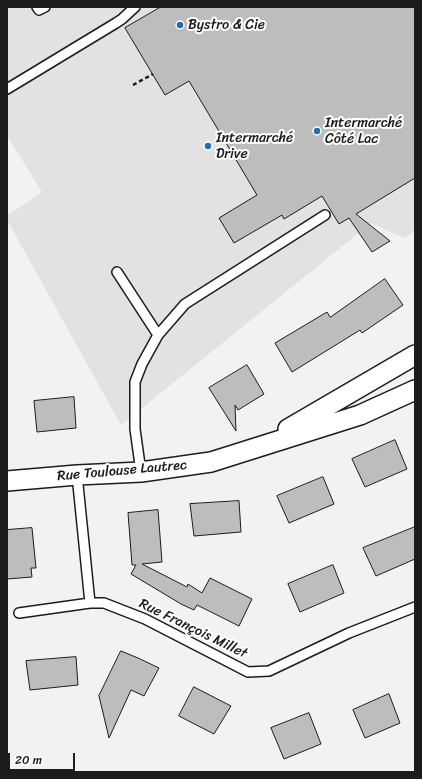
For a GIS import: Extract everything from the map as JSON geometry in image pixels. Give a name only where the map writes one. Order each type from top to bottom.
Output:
[{"type":"street","name":"Rue Toulouse Lautrec","points":[[259,446],[415,356]]},
{"type":"street","name":"Rue Toulouse Lautrec","points":[[7,481],[77,475],[141,472],[211,462],[360,415],[415,390]]},
{"type":"street","points":[[350,393],[360,415]]},
{"type":"lane","points":[[37,7],[39,10],[45,7]]},
{"type":"lane","points":[[7,89],[116,24],[135,7]]},
{"type":"lane","points":[[141,472],[135,428],[135,382],[142,364],[158,335],[185,304],[325,215]]},
{"type":"lane","points":[[117,272],[158,335]]},
{"type":"lane","points":[[77,475],[90,603]]},
{"type":"lane","name":"Rue François Millet","points":[[19,613],[90,603],[104,603],[145,619],[248,672],[269,671],[349,633],[415,607]]},
{"type":"path","points":[[133,85],[152,74]]},
{"type":"shaded area","points":[[7,7],[415,7],[415,231],[404,238],[371,223],[121,425],[7,220],[7,216],[42,192],[7,136]]},
{"type":"building","name":"Intermarché Côté Lac","points":[[161,7],[415,7],[415,178],[356,214],[390,241],[372,252],[349,218],[339,224],[322,196],[284,219],[282,215],[234,243],[219,218],[257,195],[189,81],[165,95],[125,28]]},
{"type":"building","points":[[385,279],[403,305],[362,333],[360,330],[292,372],[275,343],[327,312],[330,317]]},
{"type":"building","points":[[247,365],[264,394],[238,410],[235,405],[236,431],[209,388]]},
{"type":"building","points":[[74,397],[76,428],[37,432],[34,401]]},
{"type":"building","points":[[395,440],[407,469],[365,487],[352,459]]},
{"type":"building","points":[[323,477],[334,504],[289,523],[277,496]]},
{"type":"building","points":[[239,501],[241,532],[194,536],[190,504]]},
{"type":"building","points":[[158,510],[162,562],[142,564],[187,587],[188,584],[202,593],[210,578],[252,599],[239,626],[197,605],[194,610],[181,604],[131,574],[136,565],[132,565],[128,513]]},
{"type":"building","points":[[415,527],[415,559],[376,576],[363,548]]},
{"type":"building","points":[[32,528],[36,568],[31,568],[32,577],[7,579],[7,530]]},
{"type":"building","points":[[333,565],[344,593],[300,612],[288,584]]},
{"type":"building","points":[[121,651],[159,668],[144,696],[131,690],[109,738],[99,696]]},
{"type":"building","points":[[76,657],[78,685],[30,690],[26,661]]},
{"type":"building","points":[[194,687],[231,706],[214,734],[179,716]]},
{"type":"building","points":[[389,694],[400,723],[365,738],[353,710]]},
{"type":"building","points":[[309,713],[321,744],[284,759],[271,728]]},
{"type":"place","name":"Bystro & Cie","points":[[180,25]]},
{"type":"place","name":"Intermarché Côté Lac","points":[[317,131]]},
{"type":"place","name":"Intermarché Drive","points":[[208,146]]}]
